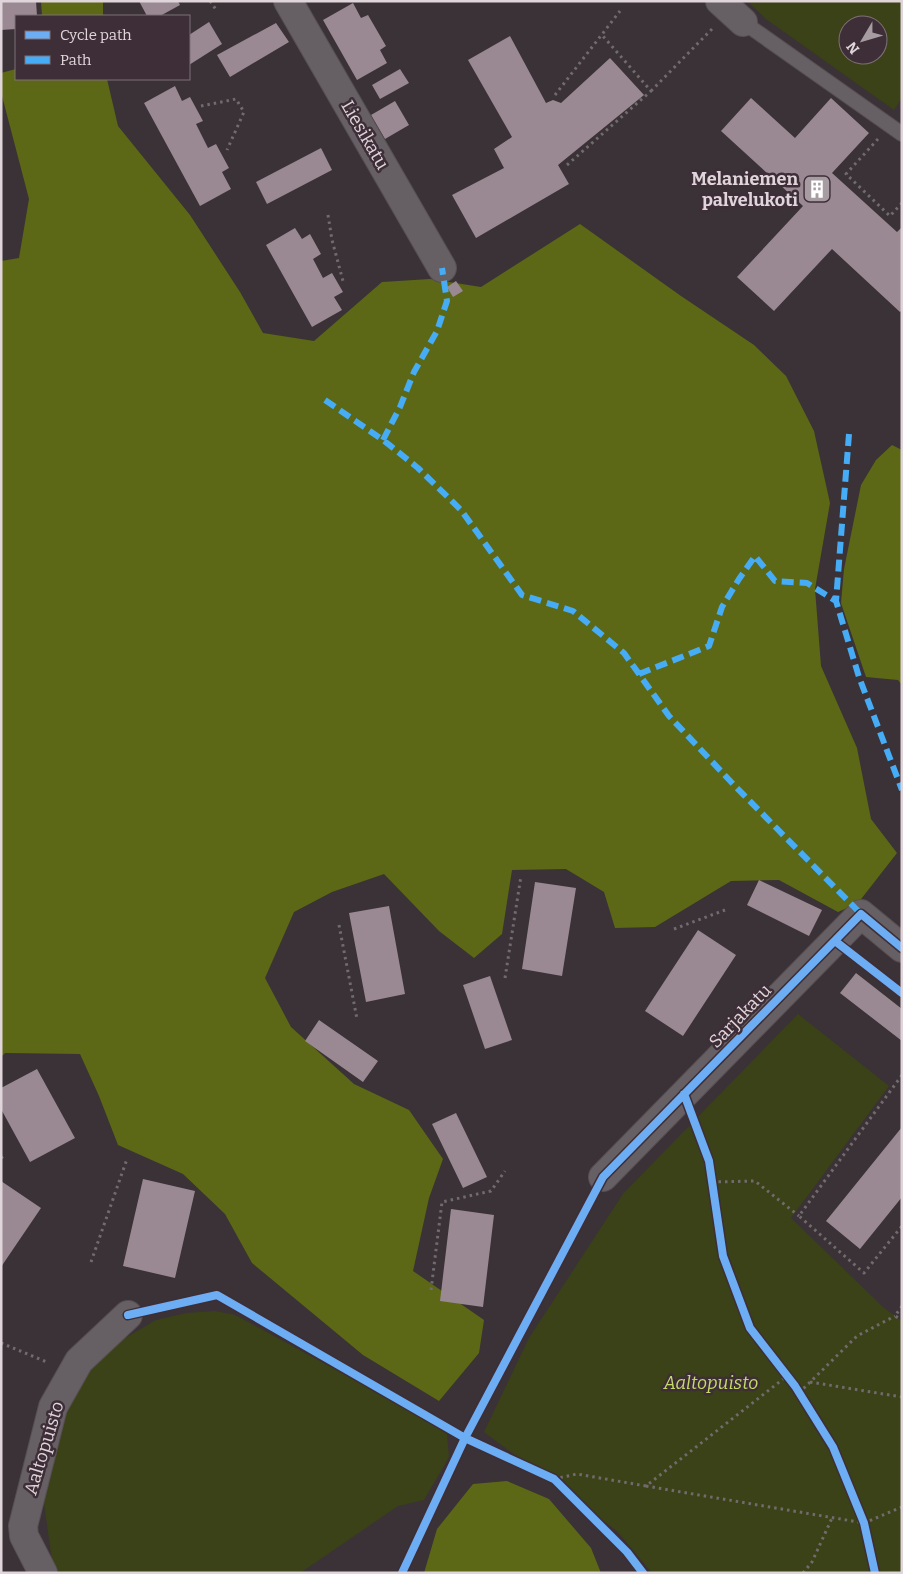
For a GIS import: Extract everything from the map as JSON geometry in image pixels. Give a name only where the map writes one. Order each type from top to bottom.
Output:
[{"type":"street","name":"Liesikatu","points":[[288,1],[442,268]]},
{"type":"street","name":"Sarjakatu","points":[[603,1177],[861,914],[902,948]]},
{"type":"street","name":"Aaltopuisto","points":[[43,1573],[24,1536],[23,1526],[53,1407],[79,1361],[128,1315]]},
{"type":"lane","points":[[731,11],[896,130]]},
{"type":"path","points":[[210,1],[217,10]]},
{"type":"path","points":[[556,95],[620,11]]},
{"type":"path","points":[[567,165],[651,91],[731,11]]},
{"type":"path","points":[[602,35],[651,91]]},
{"type":"path","points":[[200,106],[236,99],[244,112],[227,150]]},
{"type":"path","points":[[896,130],[846,174],[890,216],[902,203]]},
{"type":"path","points":[[328,215],[342,282]]},
{"type":"path","points":[[505,978],[521,876]]},
{"type":"path","points":[[674,929],[725,910]]},
{"type":"path","points":[[339,925],[357,1019]]},
{"type":"path","points":[[798,1216],[902,1075]]},
{"type":"path","points":[[91,1262],[127,1159]]},
{"type":"path","points":[[431,1290],[442,1202],[492,1191],[505,1171]]},
{"type":"path","points":[[714,1191],[712,1178],[755,1181],[864,1273],[902,1226]]},
{"type":"path","points":[[810,1382],[857,1336],[895,1316],[902,1306]]},
{"type":"path","points":[[895,1316],[902,1320]]},
{"type":"path","points":[[1,1342],[72,1373]]},
{"type":"path","points":[[782,1369],[804,1400]]},
{"type":"path","points":[[646,1486],[793,1384],[810,1382],[902,1397]]},
{"type":"path","points":[[554,1480],[577,1474],[832,1518],[865,1528],[902,1507]]},
{"type":"path","points":[[545,1475],[560,1486]]},
{"type":"path","points":[[860,1515],[865,1528]]},
{"type":"path","points":[[803,1573],[812,1562],[832,1518]]},
{"type":"green space","points":[[41,1],[103,1],[103,15],[42,15]]},
{"type":"green space","points":[[747,1],[902,1],[902,98],[894,110],[766,19]]},
{"type":"green space","points":[[15,69],[15,80],[107,80],[118,126],[190,215],[240,292],[263,333],[314,341],[382,282],[430,279],[481,287],[580,224],[754,345],[786,376],[814,431],[830,503],[815,589],[821,666],[857,748],[871,819],[897,853],[858,903],[838,912],[779,880],[731,881],[655,927],[615,928],[604,892],[566,869],[512,870],[502,934],[474,958],[439,931],[384,874],[332,892],[294,912],[265,978],[291,1027],[354,1084],[409,1110],[443,1159],[429,1198],[413,1271],[484,1320],[479,1353],[439,1401],[363,1355],[252,1263],[225,1214],[183,1174],[118,1145],[80,1054],[5,1053],[1,1057],[1,261],[19,258],[29,199],[1,92],[1,73]]},
{"type":"green space","points":[[892,445],[902,450],[902,685],[898,680],[866,677],[841,603],[844,569],[861,485],[876,460]]},
{"type":"green space","name":"Aaltopuisto","points":[[798,1014],[889,1086],[791,1218],[884,1308],[902,1321],[902,1573],[652,1573],[617,1531],[484,1432],[529,1338],[623,1194]]},
{"type":"green space","points":[[215,1311],[235,1315],[417,1414],[447,1434],[449,1457],[424,1500],[398,1506],[300,1573],[58,1573],[52,1560],[43,1496],[50,1441],[74,1387],[100,1357],[124,1339],[156,1320],[187,1313]]},
{"type":"green space","points":[[507,1481],[549,1499],[591,1548],[601,1573],[424,1573],[437,1529],[473,1484]]},
{"type":"building","points":[[1,1],[36,1],[37,15],[15,15],[15,29],[1,30]]},
{"type":"building","points":[[139,1],[178,1],[180,5],[162,15],[146,15]]},
{"type":"building","points":[[353,3],[361,18],[368,15],[386,46],[380,50],[387,63],[357,80],[323,20]]},
{"type":"building","points":[[209,22],[222,44],[190,64],[190,34]]},
{"type":"building","points":[[276,23],[289,42],[230,77],[217,55]]},
{"type":"building","points":[[510,36],[546,103],[553,100],[561,103],[610,58],[644,95],[558,165],[569,184],[476,238],[452,195],[504,168],[494,149],[512,137],[468,60]]},
{"type":"building","points":[[400,69],[409,83],[380,99],[372,85]]},
{"type":"building","points":[[175,86],[182,101],[190,97],[203,121],[196,124],[208,148],[216,144],[229,168],[222,172],[231,189],[200,206],[144,103]]},
{"type":"building","name":"Melaniemen palvelukoti","points":[[751,98],[795,138],[831,98],[869,133],[832,173],[897,232],[902,227],[902,310],[900,312],[832,249],[774,311],[737,277],[803,206],[721,131]]},
{"type":"building","points":[[395,101],[409,125],[385,139],[371,115]]},
{"type":"building","points":[[321,148],[332,170],[267,204],[256,182]]},
{"type":"building","points":[[295,228],[302,239],[310,234],[321,254],[313,259],[323,278],[332,273],[343,292],[334,297],[342,310],[312,327],[266,245]]},
{"type":"building","points":[[456,281],[463,291],[453,297],[447,287]]},
{"type":"building","points":[[759,880],[822,910],[809,936],[747,905]]},
{"type":"building","points":[[535,882],[576,888],[562,976],[522,969]]},
{"type":"building","points":[[389,906],[405,994],[366,1002],[349,913]]},
{"type":"building","points":[[698,930],[736,955],[683,1036],[645,1011]]},
{"type":"building","points":[[856,973],[902,1009],[902,1041],[840,993]]},
{"type":"building","points":[[490,976],[512,1040],[485,1049],[463,985]]},
{"type":"building","points":[[319,1020],[378,1061],[363,1082],[305,1041]]},
{"type":"building","points":[[37,1069],[75,1138],[30,1162],[1,1109],[1,1088]]},
{"type":"building","points":[[456,1113],[487,1177],[463,1188],[432,1124]]},
{"type":"building","points":[[902,1127],[902,1197],[860,1249],[826,1221]]},
{"type":"building","points":[[143,1179],[195,1191],[175,1278],[123,1266]]},
{"type":"building","points":[[1,1181],[41,1208],[1,1267]]},
{"type":"building","points":[[451,1209],[494,1215],[483,1307],[440,1301]]},
{"type":"marked path","points":[[383,440],[400,407],[414,372],[437,331],[447,301],[442,268]]},
{"type":"marked path","points":[[325,400],[383,440],[418,468],[461,510],[522,595],[573,611],[624,653],[669,716],[861,914]]},
{"type":"marked path","points":[[849,434],[836,601],[859,677],[902,790]]},
{"type":"marked path","points":[[639,674],[709,646],[722,607],[755,556],[775,581],[807,583],[836,601]]},
{"type":"cycle path","points":[[402,1573],[465,1438],[603,1177],[861,914],[902,948]]},
{"type":"cycle path","points":[[835,941],[902,993]]},
{"type":"cycle path","points":[[684,1094],[709,1161],[723,1256],[750,1328],[795,1386],[833,1447],[864,1523],[875,1573]]},
{"type":"cycle path","points":[[128,1315],[217,1295],[465,1438],[554,1479],[627,1552],[643,1573]]},
{"type":"place","name":"Melaniemen palvelukoti","points":[[817,189]]}]
